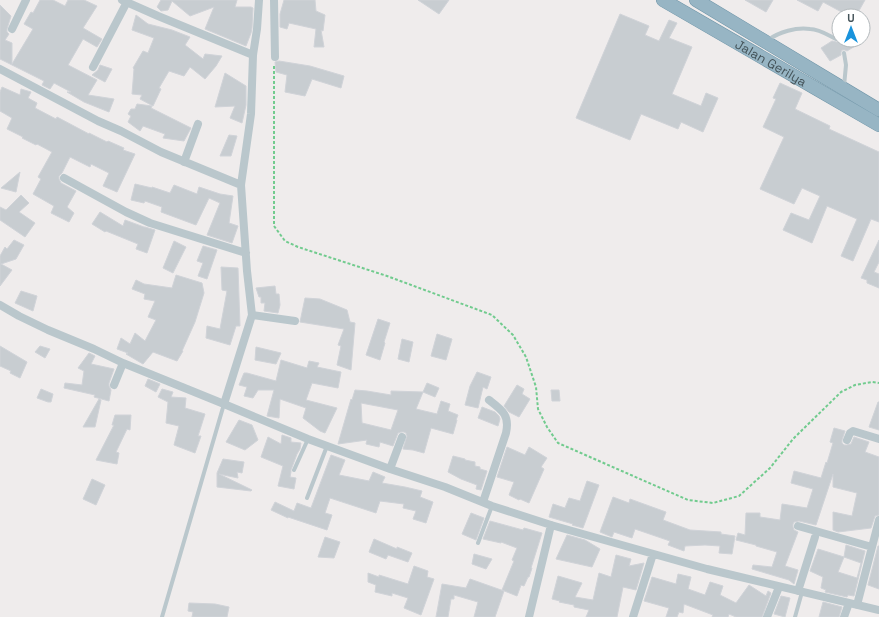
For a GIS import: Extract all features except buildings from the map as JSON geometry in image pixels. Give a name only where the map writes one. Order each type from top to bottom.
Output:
[{"type":"highway","name":"Jalan Gerilya","points":[[663,0],[879,125]]},
{"type":"highway","name":"Jalan Gerilya","points":[[696,0],[879,110]]},
{"type":"highway","points":[[757,54],[766,42]]},
{"type":"street","points":[[12,29],[26,0]]},
{"type":"street","points":[[224,404],[252,316],[241,185],[252,114],[253,55],[259,0]]},
{"type":"street","points":[[274,0],[274,57]]},
{"type":"street","points":[[93,67],[125,1],[253,55]]},
{"type":"street","points":[[0,69],[98,121],[161,152],[241,185]]},
{"type":"street","points":[[184,162],[198,124]]},
{"type":"street","points":[[64,178],[126,212],[150,223],[246,253]]},
{"type":"street","points":[[0,305],[48,330],[123,363],[308,439],[492,506],[551,525],[707,569],[879,610]]},
{"type":"street","points":[[252,316],[295,321]]},
{"type":"street","points":[[114,385],[123,363]]},
{"type":"street","points":[[483,502],[508,425],[502,410],[489,400]]},
{"type":"street","points":[[847,440],[850,433],[853,431],[879,439]]},
{"type":"street","points":[[390,469],[402,437]]},
{"type":"street","points":[[844,617],[853,604],[872,547],[879,520]]},
{"type":"street","points":[[528,617],[551,525]]},
{"type":"street","points":[[798,526],[872,547]]},
{"type":"street","points":[[800,592],[815,537]]},
{"type":"street","points":[[633,617],[653,554]]},
{"type":"street","points":[[767,617],[779,586]]},
{"type":"lane","points":[[766,42],[774,36],[793,29],[810,28],[831,36]]},
{"type":"lane","points":[[844,53],[846,65],[844,88]]},
{"type":"lane","points":[[162,617],[224,404]]},
{"type":"lane","points":[[294,470],[308,439]]},
{"type":"lane","points":[[307,498],[327,446]]},
{"type":"lane","points":[[478,543],[492,506]]},
{"type":"lane","points":[[795,617],[800,592]]},
{"type":"path","points":[[274,57],[274,226],[285,241],[298,247],[387,276],[492,315],[513,335],[526,357],[536,387],[538,409],[547,427],[558,443],[688,500],[713,503],[739,496],[770,468],[793,439],[841,392],[855,385],[872,382],[879,384]]}]
